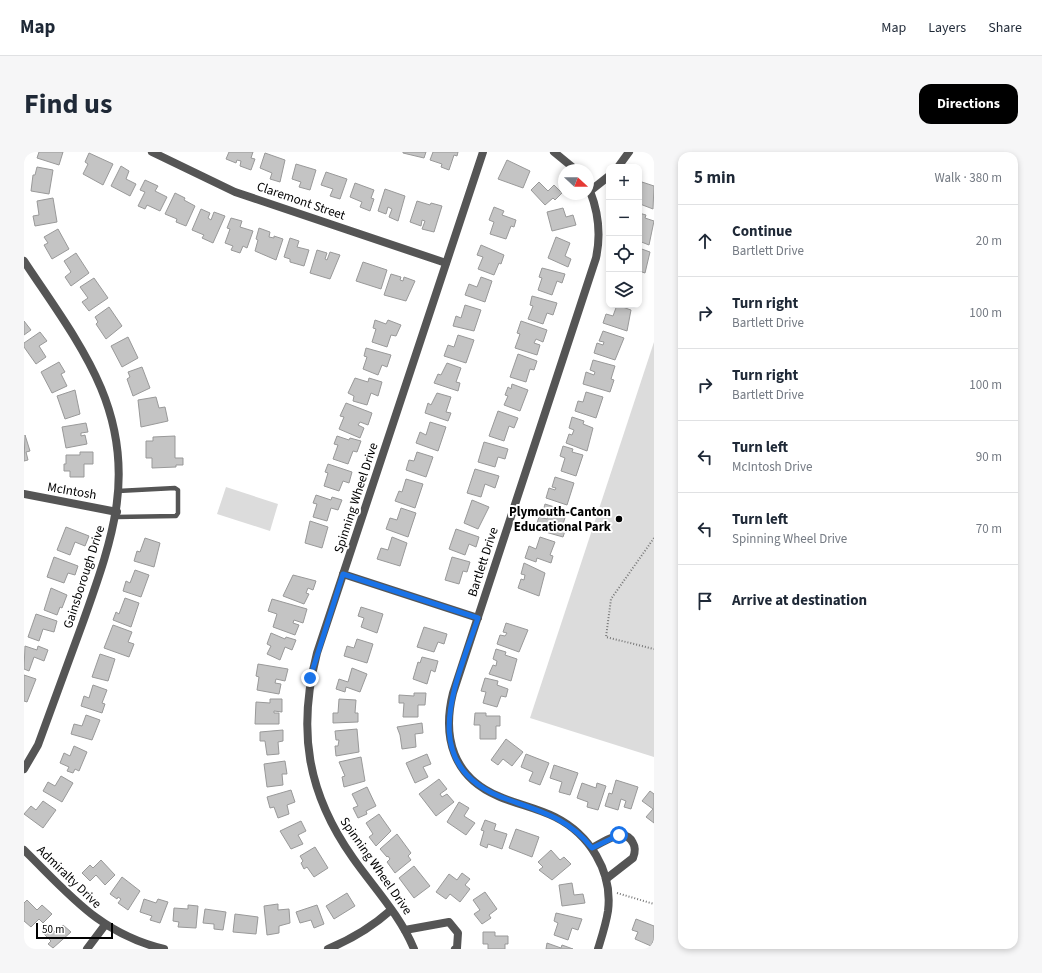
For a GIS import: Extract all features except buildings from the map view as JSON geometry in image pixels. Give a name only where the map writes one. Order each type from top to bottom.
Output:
[{"type":"street","name":"Claremont Street","points":[[152,152],[235,192],[446,263]]},
{"type":"street","name":"Spinning Wheel Drive","points":[[414,949],[391,910],[332,826],[318,792],[308,751],[306,715],[310,678],[483,152]]},
{"type":"street","points":[[554,152],[569,164]]},
{"type":"street","points":[[620,164],[629,152]]},
{"type":"street","name":"Bartlett Drive","points":[[594,186],[606,178]]},
{"type":"street","name":"Bartlett Drive","points":[[592,200],[599,221],[599,239],[596,258],[449,708],[448,733],[456,756],[467,775],[484,789],[498,796],[554,816],[572,827],[592,848],[606,879],[608,895],[608,910],[605,927],[598,949]]},
{"type":"street","name":"Gainsborough Drive","points":[[24,261],[85,354],[102,390],[115,435],[118,467],[116,514],[106,559],[38,745],[24,770]]},
{"type":"street","name":"McIntosh","points":[[24,494],[116,514]]},
{"type":"street","points":[[343,574],[478,618]]},
{"type":"street","points":[[592,848],[619,835],[629,838],[634,843],[635,853],[633,858],[606,879]]},
{"type":"street","name":"Admiralty Drive","points":[[24,850],[84,909],[105,925],[133,940],[164,949]]},
{"type":"street","points":[[328,949],[368,928],[391,910]]},
{"type":"street","name":"Spinning Wheel Drive","points":[[404,930],[449,922],[458,933],[457,948],[455,949]]},
{"type":"street","points":[[87,949],[105,925]]},
{"type":"lane","points":[[116,514],[176,516],[178,513],[178,490],[175,488],[118,491]]},
{"type":"path","points":[[654,538],[611,599],[606,637],[654,649]]},
{"type":"path","points":[[608,895],[618,892],[654,904]]},
{"type":"shaded area","name":"Plymouth-Canton Educational Park","points":[[654,342],[654,757],[530,718]]},
{"type":"shaded area","points":[[226,487],[278,504],[270,531],[217,514]]},
{"type":"place","name":"Plymouth-Canton Educational Park","points":[[619,519]]},
{"type":"route","points":[[310,678],[343,574],[478,618],[449,708],[448,733],[451,745],[467,775],[484,789],[498,796],[554,816],[581,834],[592,848],[609,838],[619,835]]}]
